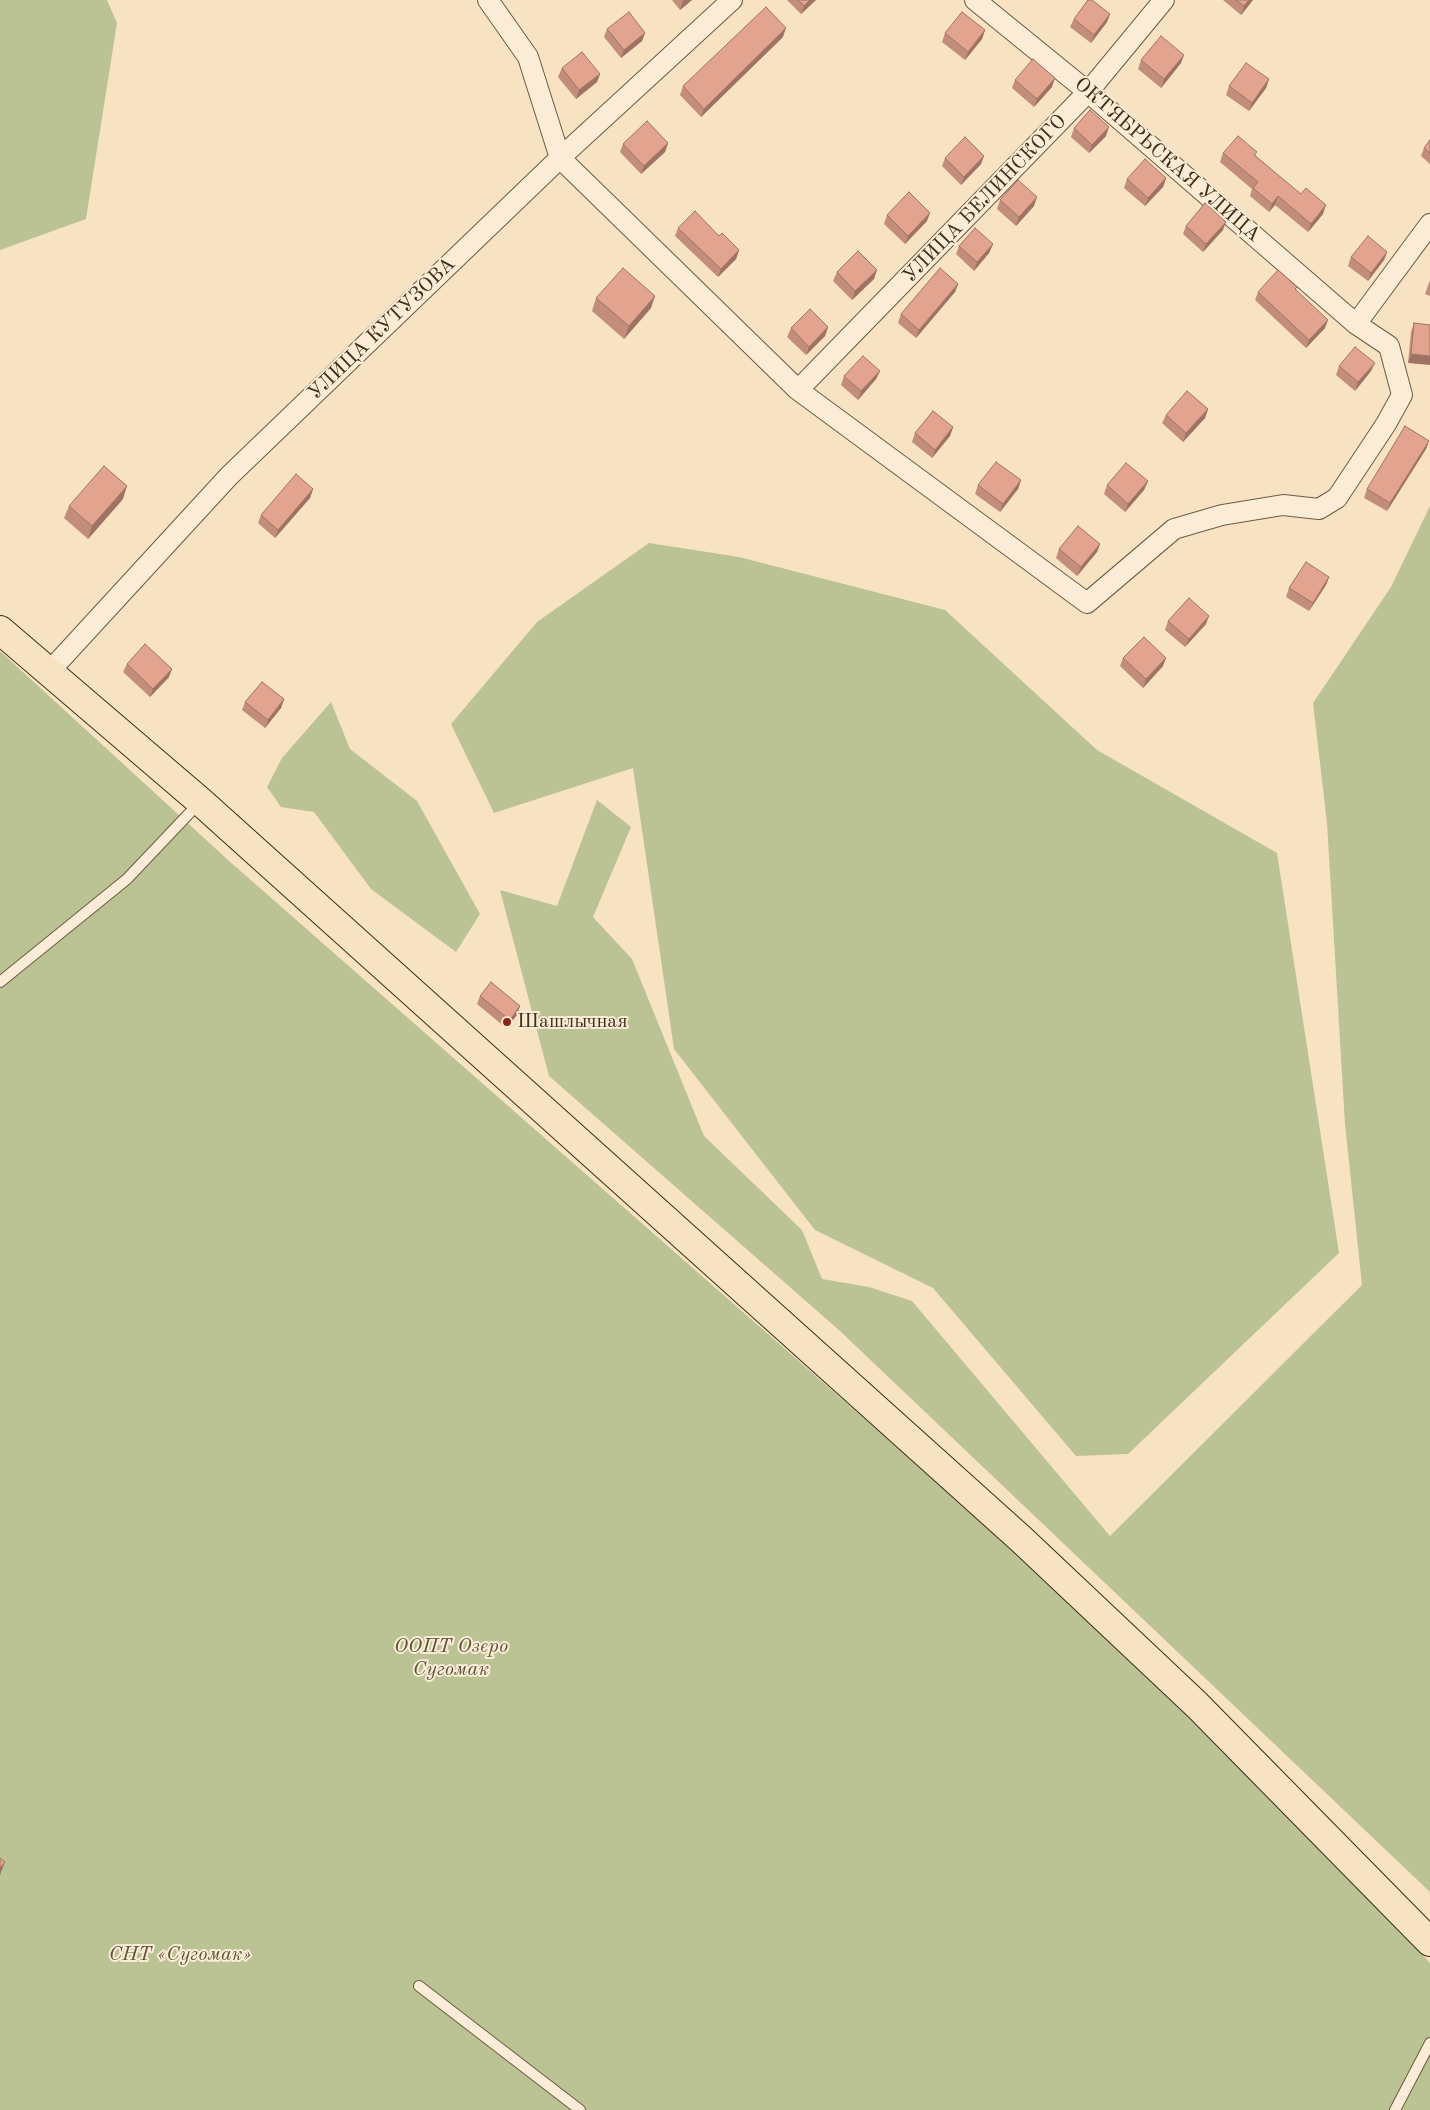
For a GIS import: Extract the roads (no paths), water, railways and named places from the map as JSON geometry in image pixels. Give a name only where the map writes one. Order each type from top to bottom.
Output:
[{"type":"main road","points":[[0,630],[201,802],[1021,1539],[1197,1705],[1430,1942]]},
{"type":"street","points":[[488,0],[528,57],[560,158],[798,390]]},
{"type":"street","name":"УЛИЦА КУТУЗОВА","points":[[48,673],[229,476],[560,158],[732,0]]},
{"type":"street","name":"ОКТЯБРЬСКАЯ УЛИЦА","points":[[798,390],[1087,603],[1174,529],[1222,515],[1283,505],[1319,509],[1337,498],[1386,424],[1402,395],[1389,346],[1356,324],[1088,92],[975,0]]},
{"type":"street","name":"УЛИЦА БЕЛИНСКОГО","points":[[798,390],[1088,92],[1164,0]]},
{"type":"street","points":[[1356,324],[1430,224]]},
{"type":"lane","points":[[0,982],[127,879],[201,802]]},
{"type":"lane","points":[[419,1986],[580,2110]]},
{"type":"lane","points":[[1395,2110],[1430,2043]]},
{"type":"place","name":"Шашлычная","points":[[507,1022]]},
{"type":"park label","name":"ООПТ Озеро Сугомак","points":[[451,1658]]},
{"type":"park label","name":"СНТ «Сугомак»","points":[[180,1955]]}]
